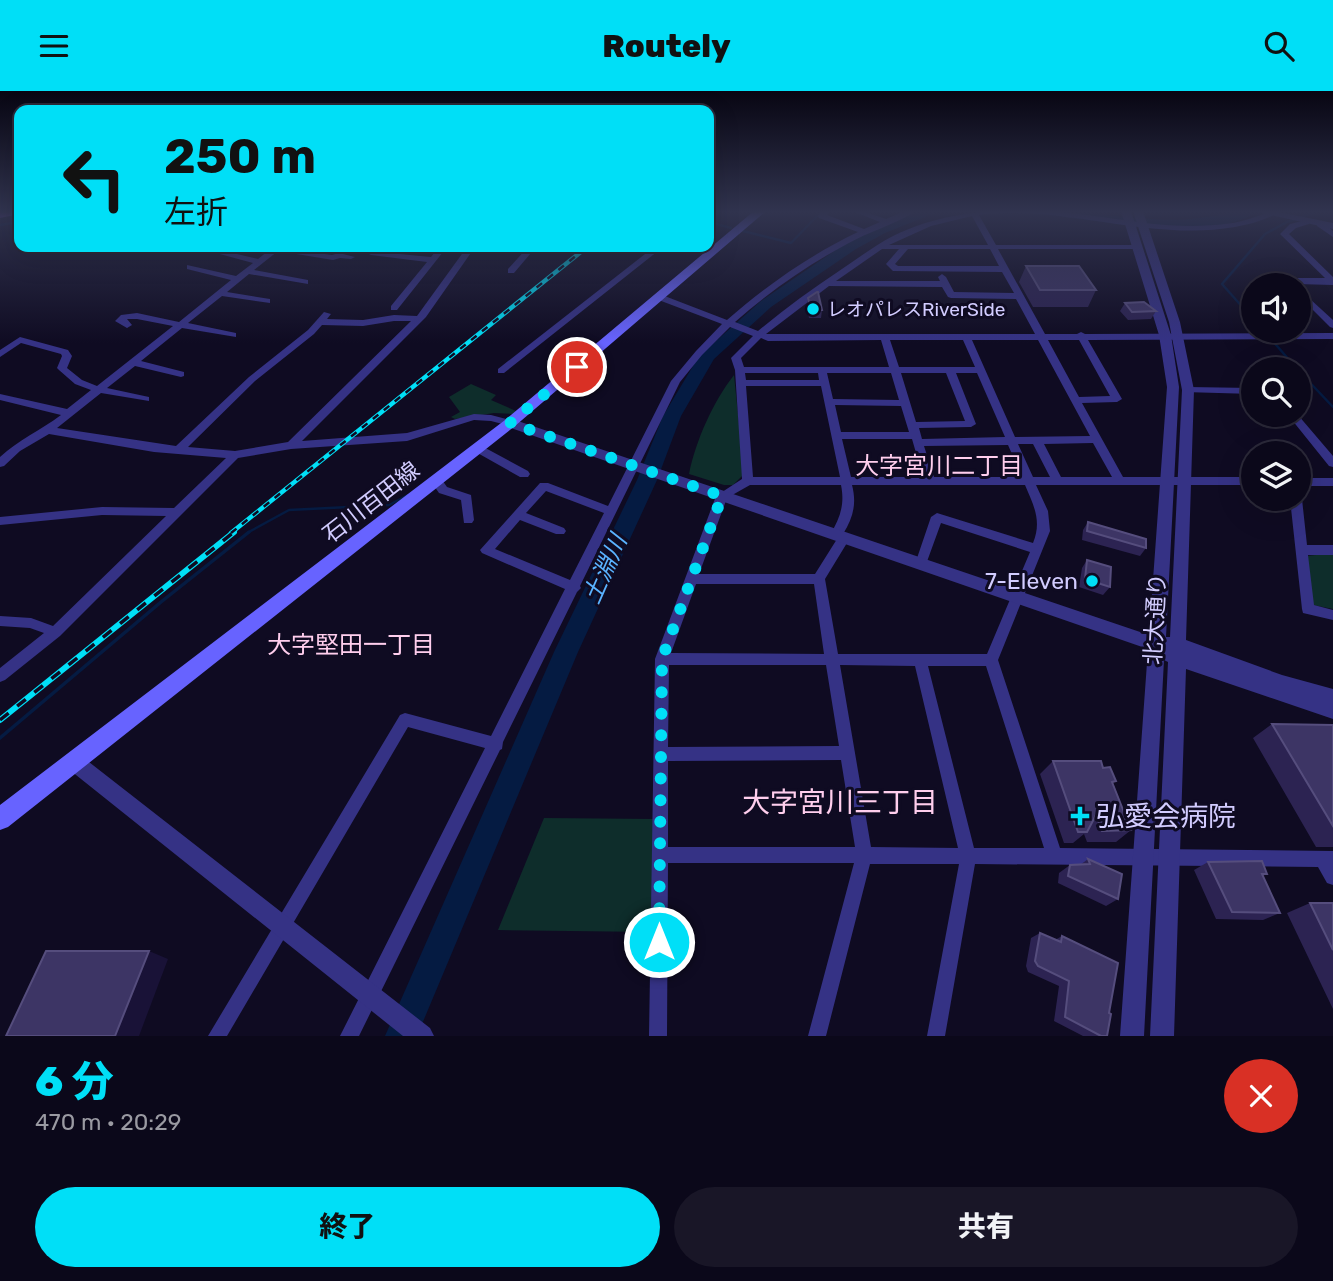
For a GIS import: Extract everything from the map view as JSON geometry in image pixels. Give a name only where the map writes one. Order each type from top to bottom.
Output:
[{"type":"main road","name":"石川百田線","points":[[0,818],[510,423],[709,255]]},
{"type":"street","points":[[234,255],[259,262]]},
{"type":"street","points":[[0,463],[16,448],[48,430],[268,255]]},
{"type":"street","points":[[317,255],[333,258],[339,255]]},
{"type":"street","points":[[340,255],[351,257]]},
{"type":"street","points":[[390,255],[434,260]]},
{"type":"street","points":[[394,308],[437,255]]},
{"type":"street","points":[[290,445],[419,319],[465,255]]},
{"type":"street","points":[[511,271],[525,255]]},
{"type":"street","points":[[501,371],[649,255]]},
{"type":"street","points":[[349,1036],[373,997],[676,381],[700,349],[762,295],[824,255]]},
{"type":"street","points":[[748,481],[740,370],[736,358],[755,335],[781,314],[867,255]]},
{"type":"street","points":[[898,255],[890,264],[896,269],[1003,269]]},
{"type":"street","points":[[995,255],[1120,482]]},
{"type":"street","points":[[1132,1036],[1173,387],[1171,335],[1139,255]]},
{"type":"street","name":"北大通り","points":[[1146,255],[1171,335],[1187,370],[1188,390],[1162,1036]]},
{"type":"street","points":[[1306,255],[1332,281]]},
{"type":"street","points":[[190,267],[236,279]]},
{"type":"street","points":[[938,269],[951,295],[1017,296]]},
{"type":"street","points":[[246,271],[305,282]]},
{"type":"street","points":[[1311,281],[1332,281]]},
{"type":"street","points":[[827,283],[946,284]]},
{"type":"street","points":[[219,293],[267,301]]},
{"type":"street","points":[[659,297],[768,338],[1333,336]]},
{"type":"street","points":[[1311,303],[1333,325]]},
{"type":"street","points":[[127,325],[120,321],[131,315],[233,335]]},
{"type":"street","points":[[179,450],[252,379],[323,318],[363,323],[394,318],[419,319]]},
{"type":"street","points":[[1075,400],[1117,399],[1081,335]]},
{"type":"street","points":[[884,336],[930,481]]},
{"type":"street","points":[[966,336],[1042,511],[1044,531],[991,660],[1055,856]]},
{"type":"street","points":[[0,354],[20,340],[65,352],[67,356],[62,368],[68,376],[99,389],[145,399]]},
{"type":"street","points":[[132,362],[181,374]]},
{"type":"street","points":[[740,370],[981,370]]},
{"type":"street","points":[[817,1036],[864,855],[819,579],[840,536],[850,507],[847,481],[822,370]]},
{"type":"street","points":[[916,435],[971,424],[950,370]]},
{"type":"street","points":[[741,383],[825,383]]},
{"type":"street","points":[[1188,390],[1241,391]]},
{"type":"street","points":[[0,397],[68,413]]},
{"type":"street","points":[[829,402],[906,403]]},
{"type":"street","points":[[48,430],[179,450],[234,455],[290,445],[407,436],[474,417],[491,418],[1157,645],[1333,697]]},
{"type":"street","points":[[1303,427],[1333,463]]},
{"type":"street","points":[[836,435],[1096,439]]},
{"type":"street","points":[[1036,439],[1058,481]]},
{"type":"street","points":[[478,448],[524,474]]},
{"type":"street","points":[[0,676],[55,632],[234,455]]},
{"type":"street","points":[[436,480],[443,490],[467,498],[468,520]]},
{"type":"street","points":[[658,1036],[662,659],[722,496],[748,481],[1241,481]]},
{"type":"street","points":[[1311,482],[1333,482]]},
{"type":"street","points":[[575,588],[486,551],[544,486],[610,511]]},
{"type":"street","points":[[0,520],[102,511],[175,512]]},
{"type":"street","points":[[1297,511],[1308,609],[1333,615]]},
{"type":"street","points":[[518,515],[560,531]]},
{"type":"street","points":[[921,564],[937,517],[1036,549]]},
{"type":"street","points":[[1302,550],[1333,550]]},
{"type":"street","points":[[691,579],[819,579]]},
{"type":"street","points":[[0,621],[31,623],[55,632]]},
{"type":"street","points":[[1176,651],[1333,711]]},
{"type":"street","points":[[662,659],[991,660]]},
{"type":"street","points":[[920,660],[968,856],[936,1036]]},
{"type":"street","points":[[217,1036],[405,720],[497,744]]},
{"type":"street","points":[[660,754],[847,753]]},
{"type":"street","points":[[73,761],[422,1036]]},
{"type":"street","points":[[659,855],[1328,859],[1333,877]]},
{"type":"green space","points":[[734,375],[744,474],[733,485],[724,485],[689,474],[706,422]]},
{"type":"green space","points":[[471,384],[496,395],[491,400],[516,411],[513,414],[494,413],[455,419],[451,417],[460,412],[449,397]]},
{"type":"green space","points":[[1333,553],[1333,609],[1313,605],[1307,556]]},
{"type":"green space","points":[[544,818],[655,819],[652,932],[498,930]]},
{"type":"building","points":[[1026,266],[1079,266],[1096,290],[1040,290]]},
{"type":"building","points":[[818,292],[822,310],[811,310],[808,298]]},
{"type":"building","points":[[1144,302],[1156,311],[1132,312],[1125,303]]},
{"type":"building","points":[[1088,522],[1146,539],[1146,548],[1087,531]]},
{"type":"building","points":[[1087,560],[1111,567],[1110,587],[1085,579]]},
{"type":"building","points":[[1272,724],[1333,725],[1333,826]]},
{"type":"building","points":[[1053,761],[1101,761],[1103,768],[1110,767],[1116,781],[1112,782],[1131,830],[1102,831],[1096,815],[1087,832],[1078,832]]},
{"type":"building","points":[[1088,859],[1122,874],[1118,899],[1068,876],[1070,865],[1090,864]]},
{"type":"building","points":[[1262,861],[1267,874],[1262,874],[1280,913],[1232,912],[1208,862]]},
{"type":"building","points":[[1310,903],[1333,903],[1333,950]]},
{"type":"building","points":[[1040,933],[1061,942],[1062,936],[1118,963],[1107,1036],[1101,1036],[1065,1017],[1069,981],[1038,966],[1035,961]]},
{"type":"building","points":[[46,951],[149,951],[115,1036],[6,1036]]},
{"type":"waterway","name":"土淵川","points":[[401,1036],[566,652],[647,480],[672,416],[707,356],[766,304],[838,255]]},
{"type":"waterway","points":[[1241,305],[1222,284],[1247,255]]},
{"type":"waterway","points":[[1274,343],[1287,357]]},
{"type":"waterway","points":[[1311,384],[1333,407]]},
{"type":"waterway","points":[[247,533],[289,510],[389,505],[408,495]]},
{"type":"waterway","points":[[0,738],[161,602],[249,532]]},
{"type":"railway","points":[[231,533],[577,255]]},
{"type":"railway","points":[[0,720],[234,532]]},
{"type":"place","name":"レオパレスRiverSide","points":[[813,309]]},
{"type":"place","name":"7-Eleven","points":[[1092,581]]},
{"type":"place","name":"弘愛会病院","points":[[1080,816]]},
{"type":"district","name":"大字宮川二丁目","points":[[939,466]]},
{"type":"district","name":"大字堅田一丁目","points":[[351,645]]},
{"type":"district","name":"大字宮川三丁目","points":[[840,802]]},
{"type":"route","points":[[577,367],[510,423],[722,496],[662,659],[659,942]]}]
